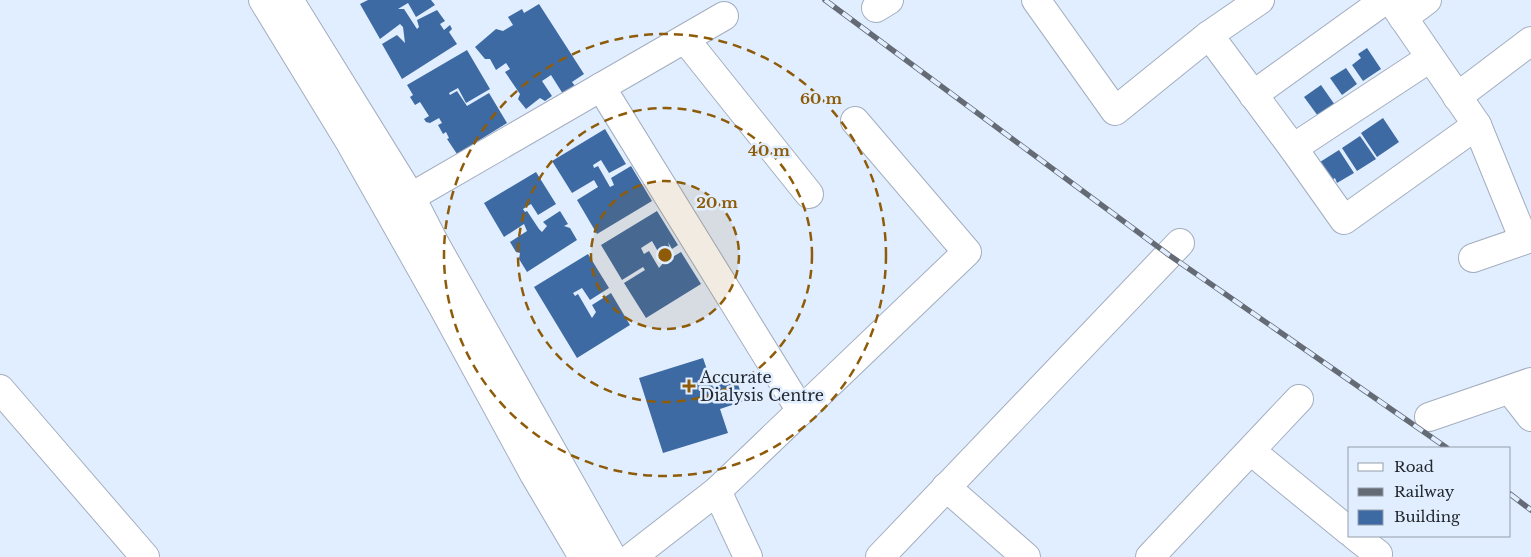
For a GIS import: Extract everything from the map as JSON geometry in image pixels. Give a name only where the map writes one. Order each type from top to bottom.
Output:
[{"type":"street","points":[[263,0],[351,144],[442,305],[534,474],[583,557]]},
{"type":"street","points":[[289,0],[411,197],[435,244],[612,557]]},
{"type":"street","points":[[1036,0],[1115,111],[1209,35],[1260,0]]},
{"type":"street","points":[[1253,95],[1393,6],[1427,0]]},
{"type":"street","points":[[1393,6],[1477,125],[1527,239],[1473,258]]},
{"type":"street","points":[[411,197],[724,16]]},
{"type":"street","points":[[1209,35],[1344,220],[1477,125]]},
{"type":"street","points":[[686,39],[810,194]]},
{"type":"street","points":[[1457,97],[1531,41]]},
{"type":"street","points":[[1293,148],[1430,58]]},
{"type":"street","points":[[601,87],[801,410]]},
{"type":"street","points":[[632,557],[717,491],[967,252],[855,121]]},
{"type":"street","points":[[880,557],[1180,243]]},
{"type":"street","points":[[1428,417],[1520,386],[1531,417]]},
{"type":"street","points":[[0,389],[144,557]]},
{"type":"street","points":[[1150,557],[1299,399]]},
{"type":"street","points":[[1250,451],[1348,530]]},
{"type":"street","points":[[946,488],[1026,557]]},
{"type":"street","points":[[717,491],[748,557]]},
{"type":"street","points":[[1356,537],[1378,554]]},
{"type":"building","points":[[368,0],[431,0],[435,5],[416,17],[408,3],[398,9],[404,9],[417,29],[419,27],[417,20],[437,10],[445,21],[440,24],[444,30],[450,25],[452,29],[449,32],[457,44],[402,79],[382,44],[397,35],[405,43],[403,27],[400,24],[380,39],[360,4]]},
{"type":"building","points":[[539,4],[584,74],[572,82],[575,86],[563,94],[551,75],[542,81],[552,96],[545,101],[540,98],[526,109],[518,99],[520,94],[505,72],[510,69],[506,63],[496,70],[490,59],[485,59],[475,47],[496,29],[503,31],[513,25],[508,17],[522,9],[524,13]]},
{"type":"building","points":[[1367,48],[1381,69],[1363,81],[1352,65],[1361,58],[1358,54]]},
{"type":"building","points":[[467,50],[490,89],[466,103],[458,88],[449,93],[450,95],[457,91],[467,106],[489,93],[507,123],[457,154],[447,139],[449,138],[446,132],[443,134],[438,125],[442,123],[439,118],[430,123],[426,122],[424,119],[429,116],[420,102],[415,105],[410,97],[413,95],[407,85]]},
{"type":"building","points":[[1346,68],[1357,84],[1342,95],[1330,78]]},
{"type":"building","points":[[1321,85],[1335,105],[1318,116],[1304,97]]},
{"type":"building","points":[[1383,118],[1399,142],[1377,157],[1361,133]]},
{"type":"building","points":[[605,129],[626,164],[609,173],[601,160],[593,165],[594,168],[598,166],[610,187],[614,185],[611,178],[631,166],[652,201],[597,234],[577,200],[598,187],[594,180],[572,193],[552,161]]},
{"type":"building","points":[[1360,136],[1376,159],[1357,171],[1342,148]]},
{"type":"building","points":[[1339,150],[1354,173],[1337,183],[1335,178],[1332,180],[1320,162]]},
{"type":"building","points":[[536,172],[556,204],[538,215],[531,204],[523,209],[525,212],[527,211],[542,232],[547,226],[543,222],[560,211],[568,224],[564,226],[570,228],[577,240],[527,272],[519,259],[520,253],[516,252],[510,242],[527,231],[524,224],[504,237],[484,203]]},
{"type":"building","points":[[657,211],[678,245],[672,249],[668,242],[670,249],[660,255],[652,241],[641,248],[644,254],[649,251],[659,268],[664,262],[681,252],[701,284],[646,318],[624,283],[645,270],[643,267],[622,280],[601,245]]},
{"type":"building","points":[[588,254],[609,288],[590,300],[582,288],[573,293],[575,296],[578,294],[592,318],[596,312],[592,305],[611,293],[630,325],[577,358],[534,287]]},
{"type":"building","points":[[703,358],[713,387],[736,379],[744,401],[720,409],[728,433],[663,453],[639,378]]},
{"type":"railway","points":[[825,0],[1169,255],[1446,447]]},
{"type":"railway","points":[[1511,495],[1531,510]]},
{"type":"place","name":"Accurate Dialysis Centre","points":[[689,386]]}]
